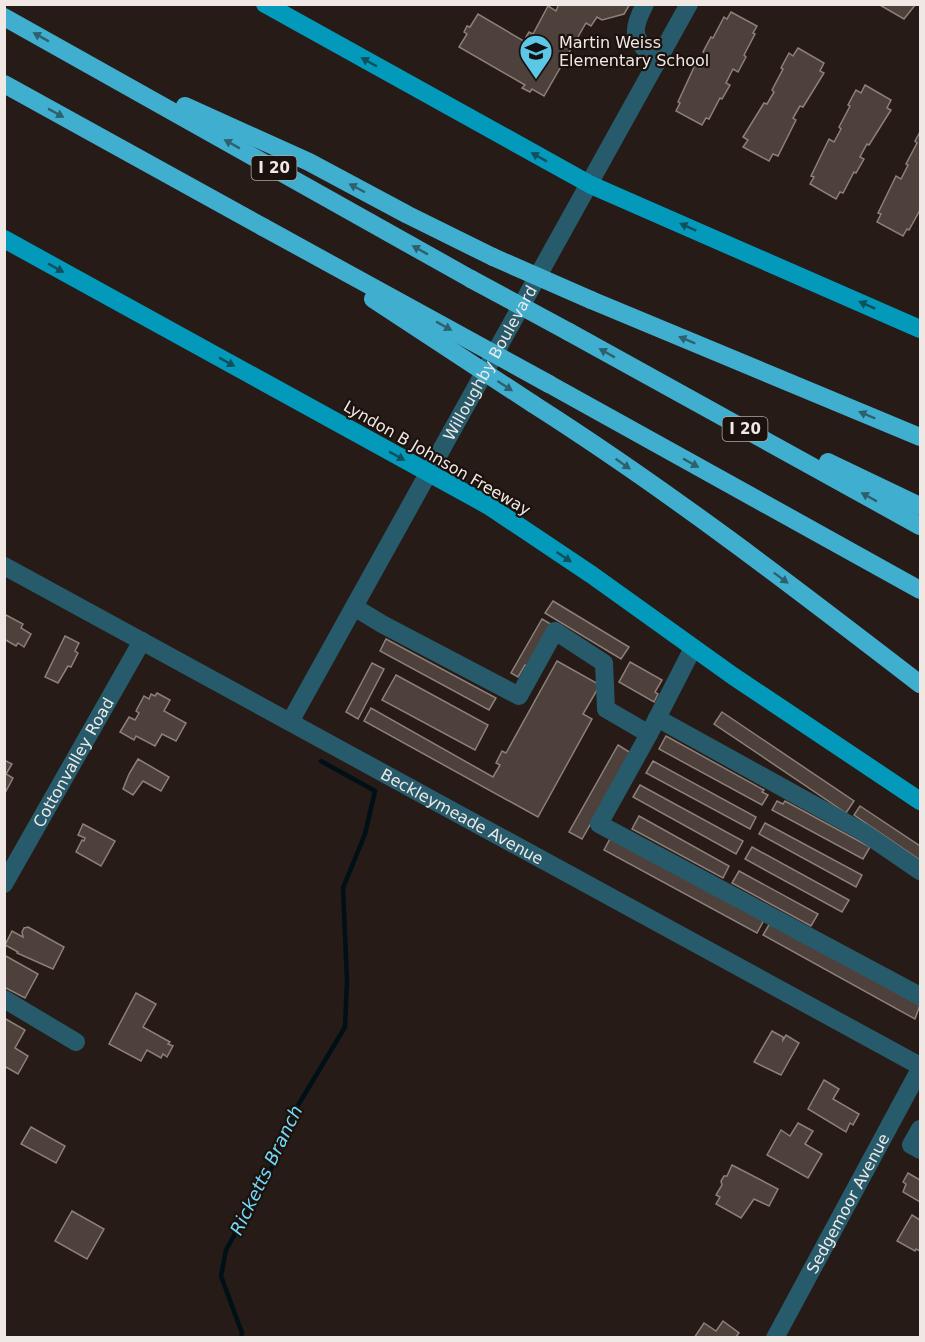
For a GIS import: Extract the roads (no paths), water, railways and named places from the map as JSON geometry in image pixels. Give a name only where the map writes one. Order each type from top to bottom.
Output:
[{"type":"highway","name":"I 20","points":[[4,17],[471,279],[921,526]]},
{"type":"highway","points":[[76,57],[309,162],[408,215],[493,256],[591,300],[921,437]]},
{"type":"highway","points":[[4,84],[921,590]]},
{"type":"highway","points":[[263,227],[575,431],[717,530],[921,684]]},
{"type":"highway","points":[[641,371],[921,507]]},
{"type":"highway","points":[[868,561],[921,597]]},
{"type":"main road","points":[[265,4],[591,185],[921,329]]},
{"type":"main road","name":"Lyndon B Johnson Freeway","points":[[4,239],[489,506],[592,575],[693,648],[921,801]]},
{"type":"street","points":[[645,4],[636,22],[635,32],[638,41],[657,63]]},
{"type":"street","name":"Willoughby Boulevard","points":[[290,722],[591,185],[689,4]]},
{"type":"street","name":"Beckleymeade Avenue","points":[[4,566],[921,1067]]},
{"type":"street","points":[[354,607],[519,696],[555,631],[604,663],[606,709],[653,726],[863,832],[921,871]]},
{"type":"street","name":"Cottonvalley Road","points":[[4,884],[142,641]]},
{"type":"street","points":[[693,648],[599,824],[921,996]]},
{"type":"street","points":[[4,999],[76,1042]]},
{"type":"street","name":"Sedgemoor Avenue","points":[[775,1338],[921,1067]]},
{"type":"street","points":[[900,1108],[921,1119]]},
{"type":"street","points":[[921,1129],[911,1145],[921,1150]]},
{"type":"waterway","name":"Ricketts Branch","points":[[241,1338],[242,1333],[221,1276],[226,1250],[272,1167],[282,1132],[345,1027],[347,981],[343,888],[365,834],[375,791],[321,761]]},
{"type":"place","name":"Martin Weiss Elementary School","points":[[536,80]]}]
